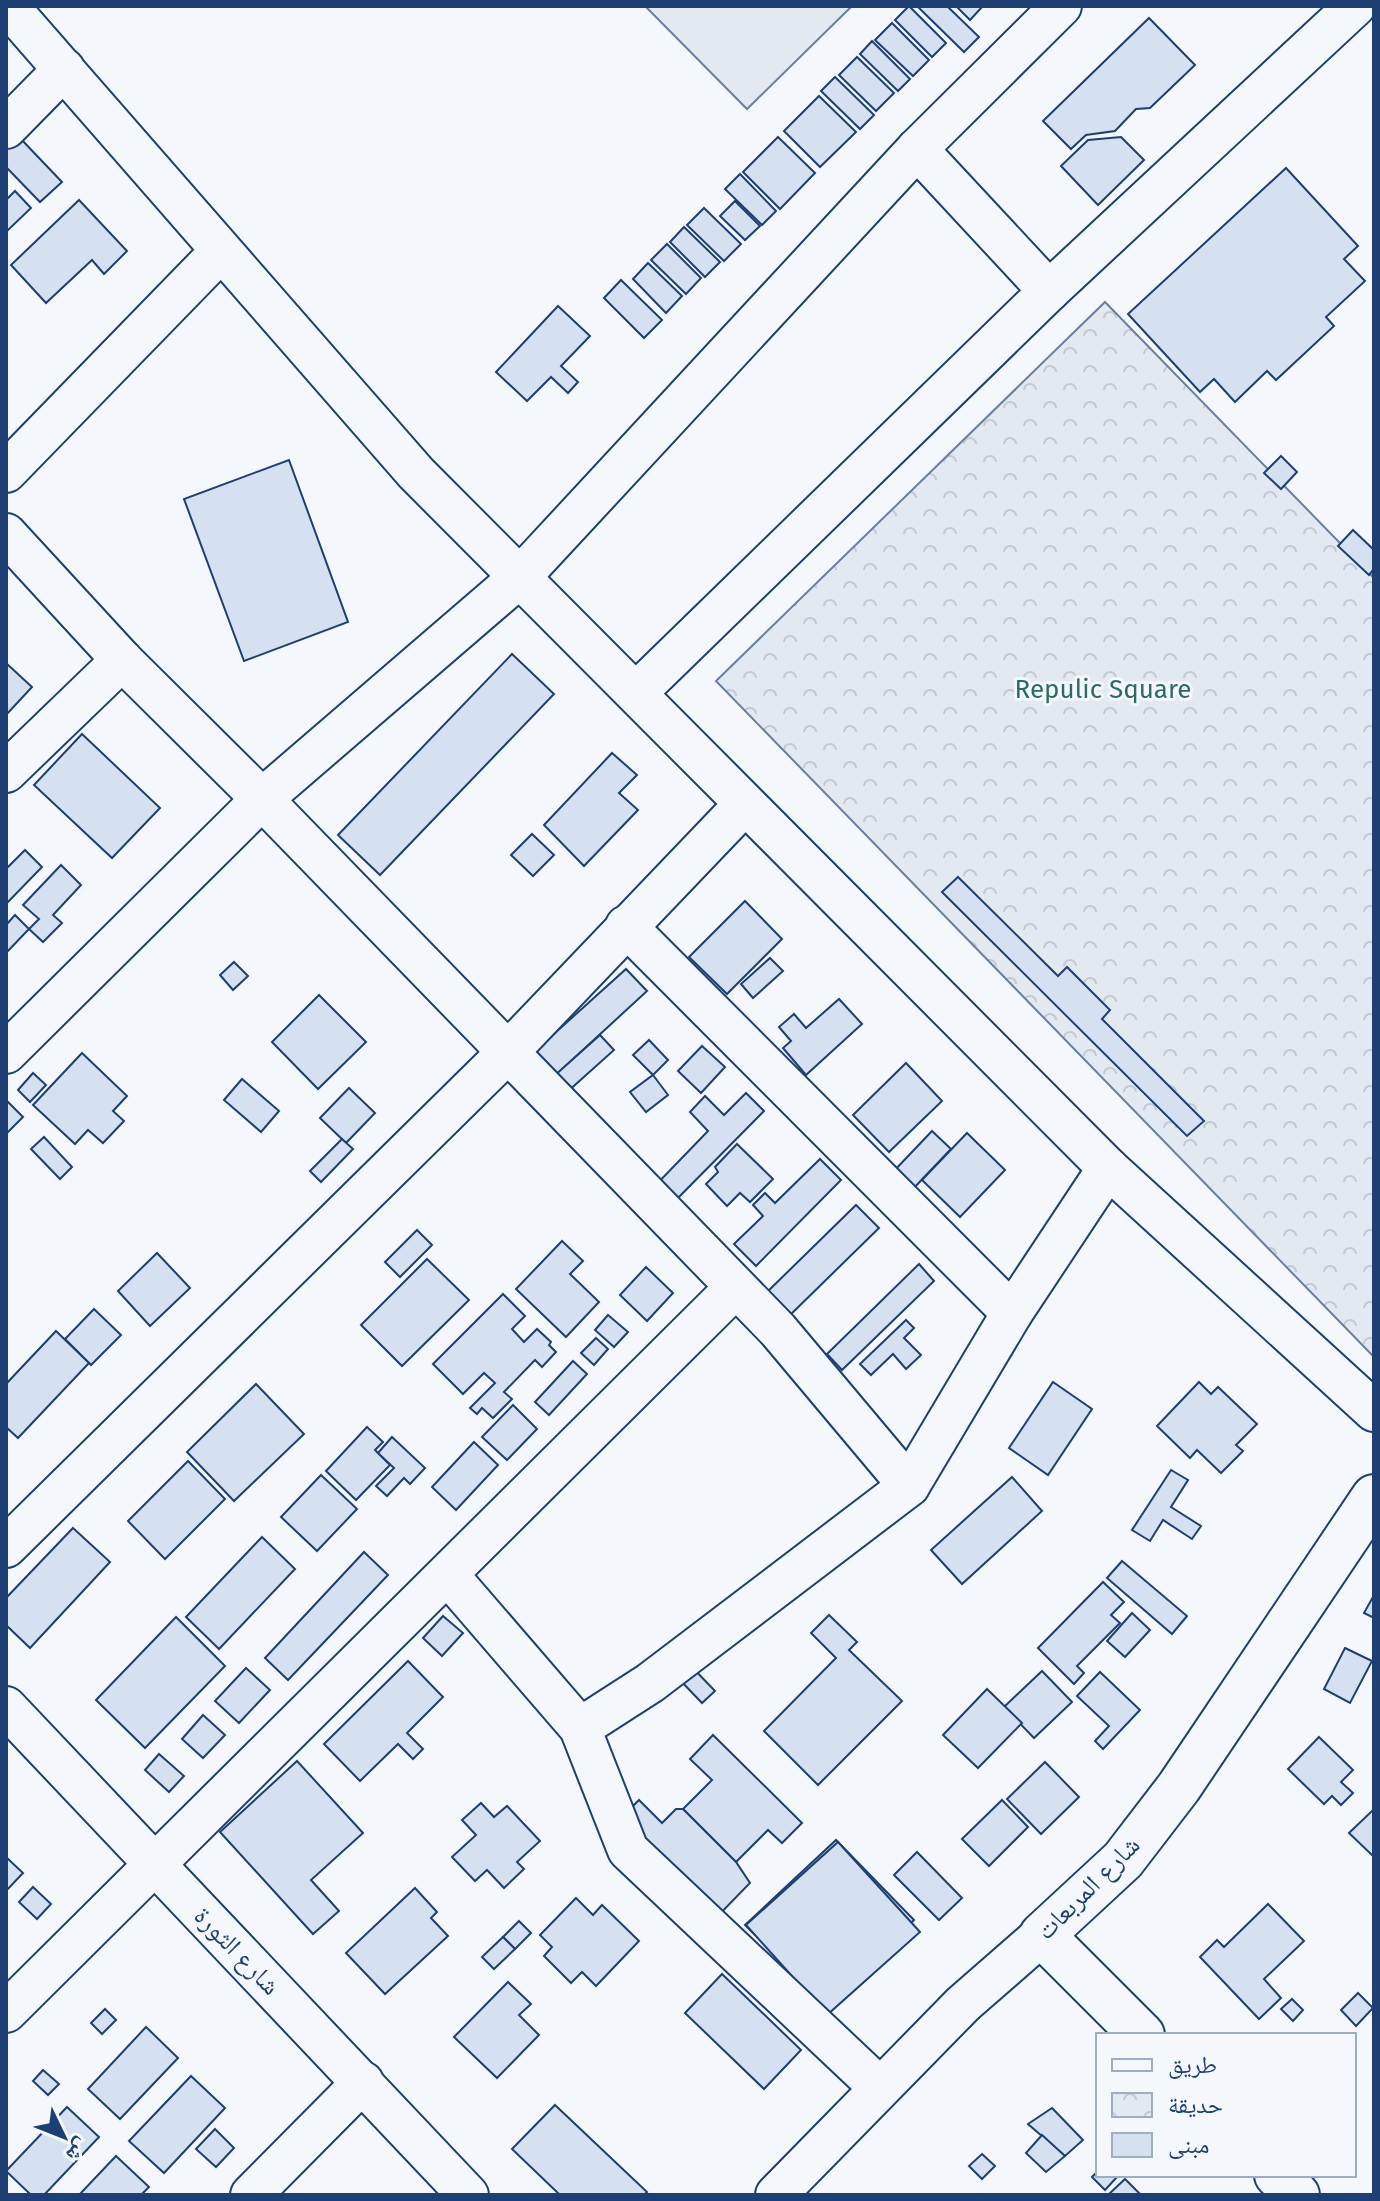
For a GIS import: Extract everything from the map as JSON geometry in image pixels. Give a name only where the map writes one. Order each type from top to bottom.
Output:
[{"type":"main road","name":"شارع المربعات","points":[[1042,1935],[1123,1860],[1179,1787],[1374,1497]]},
{"type":"main road","points":[[1042,1935],[1140,2033]]},
{"type":"street","points":[[8,6],[416,473],[1108,1168],[1374,1411]]},
{"type":"street","points":[[6,1053],[262,799],[521,576],[917,149],[1061,6]]},
{"type":"street","points":[[636,693],[1049,291],[1355,6]]},
{"type":"street","points":[[6,128],[64,69]]},
{"type":"street","points":[[917,149],[1049,291]]},
{"type":"street","points":[[6,472],[221,251]]},
{"type":"street","points":[[6,534],[122,660],[262,799],[506,1054],[596,1141],[778,1330],[909,1486]]},
{"type":"street","points":[[6,772],[122,660]]},
{"type":"street","points":[[6,1547],[506,1054],[744,805]]},
{"type":"street","points":[[626,926],[1012,1313]]},
{"type":"street","points":[[580,1728],[650,1683],[909,1486],[1012,1313],[1108,1168]]},
{"type":"street","points":[[6,2012],[735,1288]]},
{"type":"street","points":[[448,1575],[580,1728],[628,1850],[880,2088]]},
{"type":"street","name":"شارع الثورة","points":[[7,1710],[468,2195]]},
{"type":"street","name":"شارع المربعات","points":[[776,2195],[963,2004],[1042,1935]]},
{"type":"street","points":[[251,2195],[363,2082]]},
{"type":"green space","points":[[645,6],[852,6],[747,109]]},
{"type":"green space","name":"Repulic Square","points":[[1105,302],[1374,578],[1374,1357],[716,681]]},
{"type":"building","points":[[909,6],[946,43],[932,57],[895,20]]},
{"type":"building","points":[[917,6],[947,6],[979,37],[964,52]]},
{"type":"building","points":[[956,6],[983,6],[970,20]]},
{"type":"building","points":[[1149,18],[1195,65],[1150,108],[1136,109],[1115,131],[1086,135],[1071,149],[1043,121]]},
{"type":"building","points":[[892,23],[929,60],[913,76],[875,40]]},
{"type":"building","points":[[872,41],[910,79],[898,91],[860,54]]},
{"type":"building","points":[[857,57],[894,93],[876,111],[839,75]]},
{"type":"building","points":[[835,77],[874,115],[860,129],[821,91]]},
{"type":"building","points":[[819,96],[856,132],[820,167],[784,131]]},
{"type":"building","points":[[19,137],[62,182],[40,202],[6,167],[6,149]]},
{"type":"building","points":[[778,137],[815,173],[780,209],[743,172]]},
{"type":"building","points":[[1121,137],[1144,160],[1098,205],[1061,166],[1088,140]]},
{"type":"building","points":[[1286,168],[1358,246],[1344,259],[1365,281],[1326,317],[1334,326],[1276,380],[1267,371],[1235,402],[1214,379],[1200,392],[1128,314]]},
{"type":"building","points":[[740,174],[776,211],[762,225],[725,189]]},
{"type":"building","points":[[15,191],[31,208],[6,232],[6,200]]},
{"type":"building","points":[[79,200],[127,251],[104,274],[92,260],[46,303],[11,265]]},
{"type":"building","points":[[735,201],[760,226],[745,240],[720,216]]},
{"type":"building","points":[[704,208],[741,244],[724,261],[687,225]]},
{"type":"building","points":[[684,227],[720,262],[705,277],[670,242]]},
{"type":"building","points":[[667,244],[701,278],[686,294],[651,260]]},
{"type":"building","points":[[648,263],[682,296],[666,313],[633,279]]},
{"type":"building","points":[[621,280],[662,320],[644,338],[604,298]]},
{"type":"building","points":[[558,306],[590,336],[561,366],[578,382],[568,393],[551,377],[527,401],[496,372]]},
{"type":"building","points":[[1281,456],[1297,472],[1281,489],[1264,473]]},
{"type":"building","points":[[289,460],[348,622],[244,661],[184,499]]},
{"type":"building","points":[[1353,530],[1374,550],[1374,569],[1369,575],[1338,546]]},
{"type":"building","points":[[512,654],[554,694],[380,875],[338,835]]},
{"type":"building","points":[[6,663],[32,687],[6,715]]},
{"type":"building","points":[[82,734],[160,808],[112,858],[34,785]]},
{"type":"building","points":[[612,753],[637,775],[619,793],[638,810],[584,866],[544,825]]},
{"type":"building","points":[[532,834],[554,855],[533,876],[511,855]]},
{"type":"building","points":[[25,850],[42,867],[6,904],[6,869]]},
{"type":"building","points":[[61,865],[81,885],[53,915],[62,923],[43,942],[29,929],[39,919],[23,905]]},
{"type":"building","points":[[958,877],[1058,976],[1067,967],[1110,1010],[1102,1019],[1204,1121],[1187,1136],[942,892]]},
{"type":"building","points":[[745,901],[782,939],[727,994],[689,957]]},
{"type":"building","points":[[15,915],[29,929],[6,953],[6,925]]},
{"type":"building","points":[[770,958],[783,971],[753,998],[741,984]]},
{"type":"building","points":[[234,962],[248,976],[233,990],[220,975]]},
{"type":"building","points":[[626,969],[647,991],[547,1083],[525,1060]]},
{"type":"building","points":[[319,995],[366,1042],[318,1089],[272,1042]]},
{"type":"building","points":[[839,999],[862,1024],[806,1075],[783,1048],[791,1041],[779,1027],[794,1014],[806,1028]]},
{"type":"building","points":[[600,1035],[614,1050],[566,1093],[553,1077]]},
{"type":"building","points":[[649,1040],[668,1060],[653,1075],[633,1055]]},
{"type":"building","points":[[702,1046],[725,1067],[701,1093],[678,1071]]},
{"type":"building","points":[[82,1053],[127,1096],[113,1111],[124,1121],[103,1143],[88,1130],[75,1144],[33,1105]]},
{"type":"building","points":[[906,1063],[942,1101],[889,1152],[853,1115]]},
{"type":"building","points":[[33,1073],[46,1085],[30,1102],[18,1090]]},
{"type":"building","points":[[653,1075],[668,1095],[646,1112],[630,1092]]},
{"type":"building","points":[[242,1079],[279,1111],[261,1132],[224,1100]]},
{"type":"building","points":[[349,1088],[375,1113],[346,1143],[320,1118]]},
{"type":"building","points":[[746,1093],[764,1111],[668,1208],[650,1191],[708,1131],[690,1112],[705,1096],[724,1115]]},
{"type":"building","points":[[6,1100],[23,1117],[6,1134]]},
{"type":"building","points":[[932,1131],[951,1149],[911,1191],[892,1173]]},
{"type":"building","points":[[967,1133],[1005,1170],[960,1217],[922,1180]]},
{"type":"building","points":[[44,1137],[72,1167],[60,1179],[31,1149]]},
{"type":"building","points":[[342,1139],[353,1149],[321,1182],[310,1171]]},
{"type":"building","points":[[737,1144],[773,1179],[750,1202],[740,1193],[727,1206],[706,1184],[718,1172],[715,1167]]},
{"type":"building","points":[[820,1159],[841,1180],[756,1266],[734,1244],[763,1216],[753,1205],[765,1193],[775,1203]]},
{"type":"building","points":[[856,1205],[879,1228],[785,1320],[762,1297]]},
{"type":"building","points":[[417,1230],[432,1245],[400,1277],[385,1262]]},
{"type":"building","points":[[562,1241],[583,1261],[570,1274],[599,1302],[566,1337],[516,1289]]},
{"type":"building","points":[[157,1253],[190,1288],[150,1326],[118,1291]]},
{"type":"building","points":[[427,1259],[469,1300],[402,1366],[361,1325]]},
{"type":"building","points":[[919,1264],[934,1281],[842,1370],[827,1354]]},
{"type":"building","points":[[646,1267],[673,1293],[647,1321],[620,1295]]},
{"type":"building","points":[[503,1294],[525,1316],[512,1329],[524,1342],[537,1329],[551,1342],[549,1345],[556,1352],[542,1367],[535,1360],[504,1392],[512,1399],[493,1418],[482,1408],[477,1414],[470,1408],[495,1383],[484,1373],[463,1394],[433,1364]]},
{"type":"building","points":[[94,1309],[121,1335],[91,1365],[65,1339]]},
{"type":"building","points":[[608,1315],[628,1332],[614,1347],[595,1330]]},
{"type":"building","points":[[906,1320],[914,1328],[904,1338],[921,1355],[906,1369],[893,1354],[871,1375],[860,1364]]},
{"type":"building","points":[[56,1331],[89,1363],[18,1438],[6,1427],[6,1384]]},
{"type":"building","points":[[596,1338],[608,1349],[594,1365],[581,1353]]},
{"type":"building","points":[[573,1361],[587,1374],[549,1415],[535,1402]]},
{"type":"building","points":[[1053,1382],[1092,1409],[1048,1475],[1009,1448]]},
{"type":"building","points":[[1199,1382],[1211,1394],[1218,1387],[1257,1424],[1236,1445],[1243,1451],[1221,1473],[1197,1450],[1190,1458],[1157,1426]]},
{"type":"building","points":[[256,1384],[304,1434],[234,1501],[187,1452]]},
{"type":"building","points":[[513,1405],[537,1429],[507,1460],[482,1437]]},
{"type":"building","points":[[367,1427],[383,1442],[375,1450],[390,1465],[356,1500],[326,1471]]},
{"type":"building","points":[[392,1437],[425,1468],[410,1484],[404,1478],[387,1496],[376,1486],[394,1468],[378,1453]]},
{"type":"building","points":[[474,1442],[498,1465],[456,1510],[432,1487]]},
{"type":"building","points":[[188,1461],[225,1499],[165,1559],[128,1521]]},
{"type":"building","points":[[1171,1470],[1188,1480],[1171,1507],[1201,1526],[1192,1539],[1163,1520],[1150,1541],[1132,1530]]},
{"type":"building","points":[[321,1475],[357,1509],[317,1551],[281,1517]]},
{"type":"building","points":[[1012,1477],[1042,1511],[962,1584],[931,1550]]},
{"type":"building","points":[[73,1528],[110,1562],[30,1648],[6,1625],[6,1598]]},
{"type":"building","points":[[262,1537],[295,1569],[219,1649],[186,1617]]},
{"type":"building","points":[[364,1552],[388,1575],[288,1680],[265,1658]]},
{"type":"building","points":[[1122,1561],[1187,1616],[1172,1634],[1107,1578]]},
{"type":"building","points":[[1103,1582],[1124,1602],[1111,1615],[1120,1623],[1077,1666],[1084,1673],[1074,1684],[1038,1648]]},
{"type":"building","points":[[1374,1595],[1374,1618],[1364,1613]]},
{"type":"building","points":[[1132,1613],[1150,1630],[1125,1657],[1107,1641]]},
{"type":"building","points":[[829,1615],[857,1642],[849,1650],[902,1701],[818,1785],[764,1731],[836,1658],[811,1633]]},
{"type":"building","points":[[443,1616],[463,1633],[442,1656],[423,1638]]},
{"type":"building","points":[[176,1617],[225,1666],[145,1748],[96,1700]]},
{"type":"building","points":[[1345,1648],[1372,1661],[1350,1703],[1324,1689]]},
{"type":"building","points":[[408,1661],[443,1697],[407,1733],[423,1749],[413,1759],[398,1744],[360,1781],[324,1744]]},
{"type":"building","points":[[690,1665],[715,1691],[702,1703],[677,1677]]},
{"type":"building","points":[[246,1668],[270,1690],[239,1723],[215,1701]]},
{"type":"building","points":[[1042,1671],[1072,1702],[1034,1738],[1004,1707]]},
{"type":"building","points":[[1100,1672],[1140,1710],[1103,1749],[1095,1741],[1109,1726],[1077,1696]]},
{"type":"building","points":[[987,1689],[1022,1723],[978,1768],[943,1735]]},
{"type":"building","points":[[203,1715],[225,1735],[203,1758],[182,1739]]},
{"type":"building","points":[[713,1735],[802,1823],[782,1843],[768,1830],[736,1862],[683,1809],[712,1780],[690,1759]]},
{"type":"building","points":[[1319,1737],[1353,1770],[1341,1782],[1353,1793],[1341,1805],[1332,1796],[1324,1804],[1288,1769]]},
{"type":"building","points":[[159,1754],[184,1776],[169,1792],[145,1770]]},
{"type":"building","points":[[297,1761],[363,1833],[311,1880],[339,1911],[313,1934],[220,1832]]},
{"type":"building","points":[[1045,1762],[1079,1797],[1041,1834],[1007,1799]]},
{"type":"building","points":[[639,1800],[662,1823],[676,1809],[683,1809],[736,1862],[750,1883],[709,1925],[611,1828]]},
{"type":"building","points":[[1002,1800],[1028,1827],[989,1866],[962,1839]]},
{"type":"building","points":[[481,1803],[494,1817],[507,1806],[540,1841],[517,1862],[524,1869],[504,1888],[487,1870],[475,1881],[452,1857],[476,1835],[462,1820]]},
{"type":"building","points":[[1374,1809],[1374,1857],[1349,1833]]},
{"type":"building","points":[[836,1840],[914,1920],[829,2007],[745,1925]]},
{"type":"building","points":[[838,1842],[920,1932],[827,2015],[746,1925]]},
{"type":"building","points":[[917,1852],[962,1898],[939,1920],[894,1875]]},
{"type":"building","points":[[6,1857],[23,1873],[6,1891]]},
{"type":"building","points":[[33,1887],[51,1904],[37,1919],[19,1902]]},
{"type":"building","points":[[415,1888],[437,1912],[431,1918],[448,1936],[385,1994],[346,1953]]},
{"type":"building","points":[[576,1898],[593,1915],[602,1905],[639,1941],[596,1986],[582,1972],[571,1983],[544,1956],[552,1947],[540,1935]]},
{"type":"building","points":[[1268,1904],[1304,1941],[1264,1979],[1281,1998],[1259,2019],[1200,1957],[1217,1940],[1224,1947]]},
{"type":"building","points":[[519,1921],[531,1933],[515,1949],[503,1937]]},
{"type":"building","points":[[503,1937],[515,1949],[494,1969],[482,1957]]},
{"type":"building","points":[[722,1974],[801,2050],[764,2089],[685,2013]]},
{"type":"building","points":[[508,1982],[531,2004],[519,2015],[539,2035],[497,2078],[454,2037]]},
{"type":"building","points":[[1358,1993],[1373,2008],[1356,2026],[1341,2010]]},
{"type":"building","points":[[1292,1999],[1303,2010],[1293,2021],[1281,2009]]},
{"type":"building","points":[[105,2009],[116,2020],[102,2034],[91,2023]]},
{"type":"building","points":[[146,2027],[178,2058],[120,2119],[88,2089]]},
{"type":"building","points":[[43,2070],[59,2084],[48,2095],[33,2081]]},
{"type":"building","points":[[191,2076],[225,2108],[164,2173],[129,2141]]},
{"type":"building","points":[[555,2105],[647,2192],[644,2195],[560,2195],[512,2149]]},
{"type":"building","points":[[67,2107],[99,2137],[44,2195],[31,2195],[6,2171]]},
{"type":"building","points":[[1052,2108],[1083,2140],[1065,2156],[1028,2124]]},
{"type":"building","points":[[215,2129],[234,2148],[216,2167],[196,2149]]},
{"type":"building","points":[[1042,2135],[1065,2156],[1046,2172],[1026,2153]]},
{"type":"building","points":[[982,2154],[995,2166],[982,2179],[969,2166]]},
{"type":"building","points":[[116,2156],[149,2187],[141,2195],[79,2195]]},
{"type":"building","points":[[1096,2173],[1096,2177],[1117,2177],[1105,2190],[1092,2177]]},
{"type":"building","points":[[1125,2179],[1141,2195],[1108,2195]]}]
